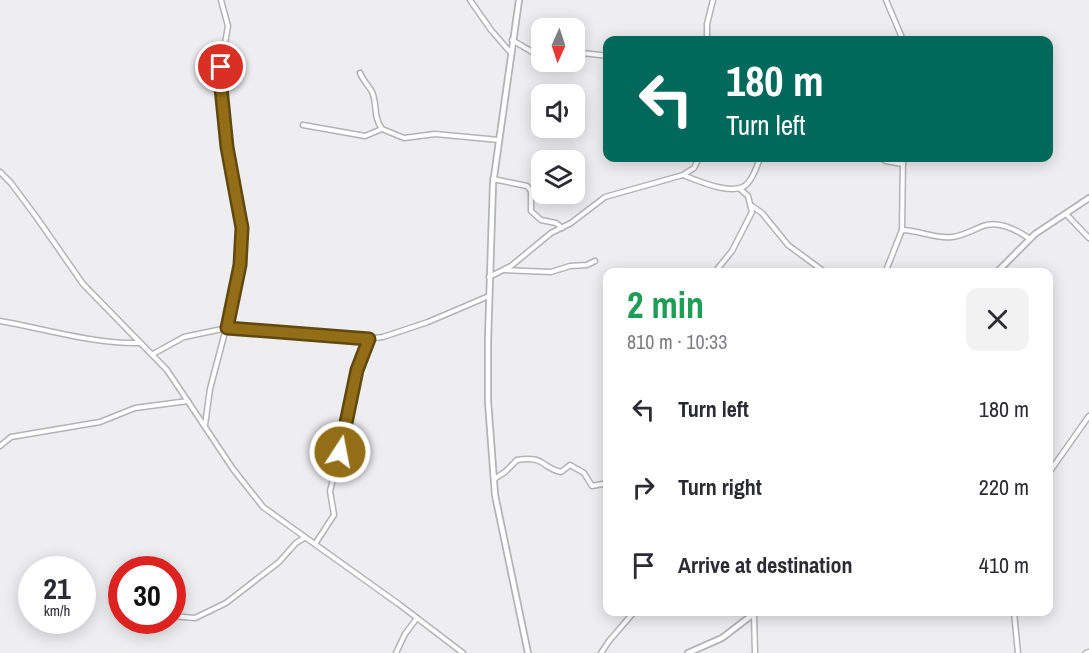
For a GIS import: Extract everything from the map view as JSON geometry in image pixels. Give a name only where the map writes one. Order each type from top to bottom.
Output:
[{"type":"street","points":[[204,425],[210,389],[227,328],[240,265],[242,228],[223,115],[221,67],[228,26],[221,0]]},
{"type":"street","points":[[470,0],[510,52]]},
{"type":"street","points":[[519,0],[493,179],[488,401],[493,480],[502,534],[528,653]]},
{"type":"street","points":[[707,36],[707,24],[713,0]]},
{"type":"street","points":[[886,0],[901,36]]},
{"type":"street","points":[[512,40],[531,51]]},
{"type":"street","points":[[585,53],[603,55]]},
{"type":"street","points":[[360,73],[364,84],[371,90],[375,117],[382,129],[404,138],[435,134],[499,140]]},
{"type":"street","points":[[303,124],[365,136],[382,129]]},
{"type":"street","points":[[489,277],[504,270],[551,233],[562,228],[606,197],[683,175],[694,168],[697,162]]},
{"type":"street","points":[[718,268],[732,251],[752,212],[748,183],[758,162]]},
{"type":"street","points":[[887,268],[902,230],[903,164],[892,162]]},
{"type":"street","points":[[0,172],[37,218],[83,284],[167,370],[233,469],[263,507],[463,653]]},
{"type":"street","points":[[683,175],[713,186],[736,190],[748,183]]},
{"type":"street","points":[[493,179],[527,186],[531,191],[531,211],[542,220],[556,223],[562,228]]},
{"type":"street","points":[[740,189],[748,196]]},
{"type":"street","points":[[1001,268],[1030,239],[1089,198]]},
{"type":"street","points":[[752,206],[762,213],[788,245],[819,268]]},
{"type":"street","points":[[1066,214],[1089,238]]},
{"type":"street","points":[[902,230],[911,230],[928,236],[951,237],[986,225],[1002,225],[1030,239]]},
{"type":"street","points":[[504,270],[551,272],[595,261]]},
{"type":"street","points":[[152,354],[184,337],[227,328],[369,339],[384,337],[428,322],[489,296]]},
{"type":"street","points":[[0,321],[65,334],[141,343]]},
{"type":"street","points":[[315,544],[334,515],[330,491],[357,370],[369,339]]},
{"type":"street","points":[[0,446],[11,437],[100,422],[135,408],[188,401]]},
{"type":"street","points":[[1053,467],[1089,416]]},
{"type":"street","points":[[493,480],[518,460],[536,459],[561,472],[570,465],[584,473],[592,486],[603,484]]},
{"type":"street","points":[[186,617],[195,618],[226,603],[279,562],[296,543],[304,538]]},
{"type":"street","points":[[601,653],[609,640],[630,616]]},
{"type":"street","points":[[688,653],[722,638],[751,616]]},
{"type":"street","points":[[755,616],[755,653]]},
{"type":"street","points":[[1014,616],[1017,653]]},
{"type":"street","points":[[396,653],[405,634],[417,618]]},
{"type":"route","points":[[221,67],[227,147],[242,228],[240,265],[227,328],[319,337],[369,339],[357,370],[340,452]]}]
